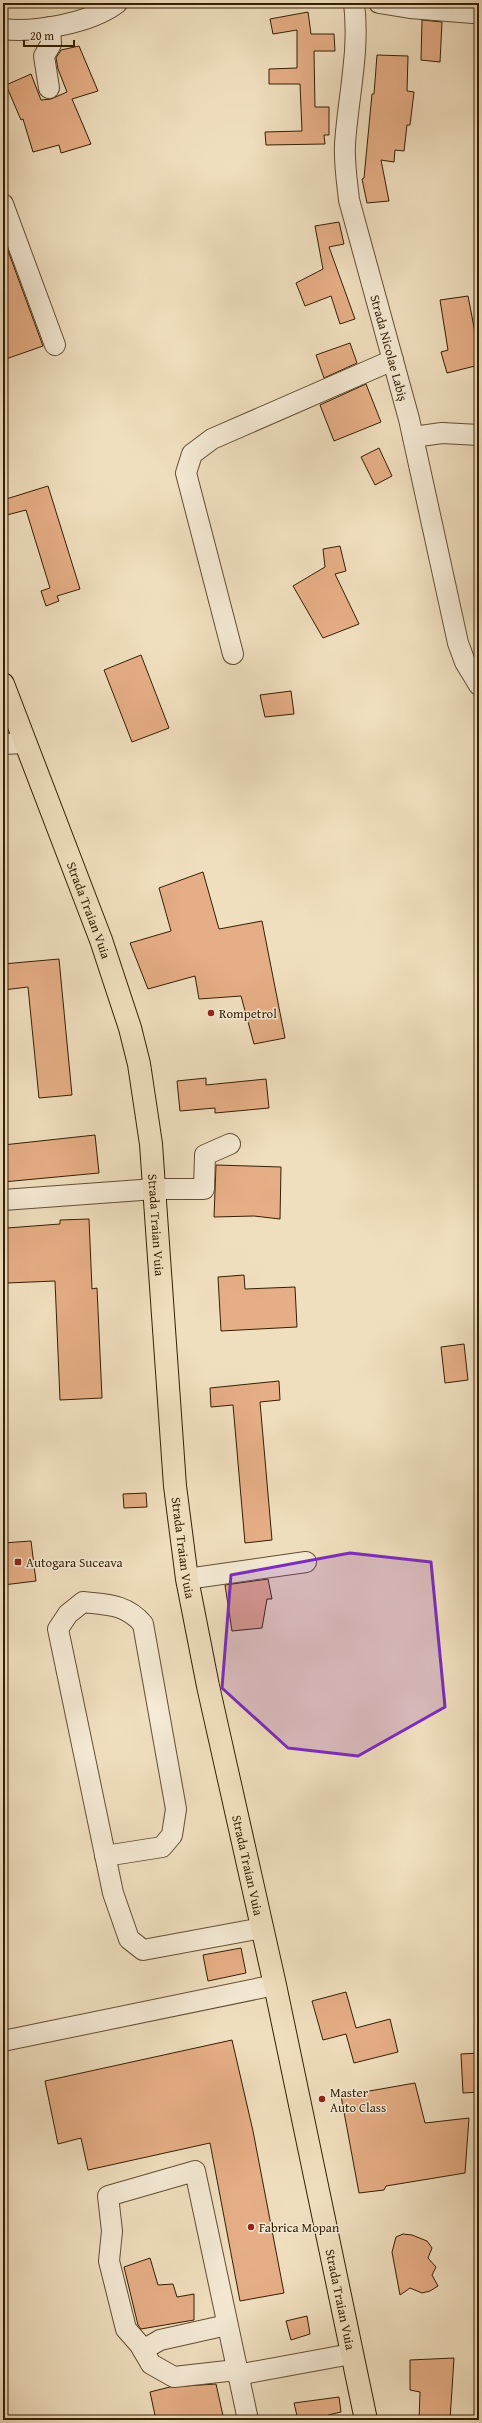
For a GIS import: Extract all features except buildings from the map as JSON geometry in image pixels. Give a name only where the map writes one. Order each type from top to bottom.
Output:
[{"type":"main road","name":"Strada Traian Vuia","points":[[3,684],[101,940],[130,1028],[146,1103],[155,1189],[164,1351],[175,1486],[187,1579],[208,1686],[275,1985],[366,2420]]},
{"type":"street","points":[[3,29],[18,31],[50,27],[107,10],[117,3]]},
{"type":"street","name":"Strada Nicolae Labiș","points":[[354,3],[356,44],[345,145],[346,172],[354,220],[414,437],[434,538],[458,643],[465,662],[479,685]]},
{"type":"street","points":[[379,3],[410,8],[473,13],[479,10]]},
{"type":"street","points":[[49,88],[44,56],[51,44],[50,27]]},
{"type":"street","points":[[3,204],[55,345]]},
{"type":"street","points":[[233,654],[186,473],[192,454],[212,439],[393,360]]},
{"type":"street","points":[[414,437],[442,433],[479,435]]},
{"type":"street","points":[[3,744],[25,743]]},
{"type":"street","points":[[3,1200],[155,1189],[204,1189],[205,1155],[230,1144]]},
{"type":"street","points":[[187,1579],[306,1562]]},
{"type":"street","points":[[105,1856],[162,1847],[172,1835],[176,1809],[143,1624],[134,1613],[121,1607],[84,1602],[68,1614],[58,1629],[105,1856],[122,1924],[128,1939],[143,1950],[262,1928]]},
{"type":"street","points":[[3,2042],[275,1985]]},
{"type":"street","points":[[248,2420],[237,2373],[195,2171],[108,2196],[112,2231],[109,2261],[126,2329],[143,2350],[151,2364],[174,2377],[237,2373],[352,2354]]},
{"type":"street","points":[[143,2350],[160,2340],[227,2325]]},
{"type":"highlighted area","points":[[350,1553],[431,1562],[445,1707],[358,1756],[288,1748],[222,1688],[231,1575]]},
{"type":"place","name":"Rompetrol","points":[[211,1013]]},
{"type":"place","name":"Autogara Suceava","points":[[18,1562]]},
{"type":"place","name":"Master Auto Class","points":[[322,2099]]},
{"type":"place","name":"Fabrica Mopan","points":[[251,2227]]}]
